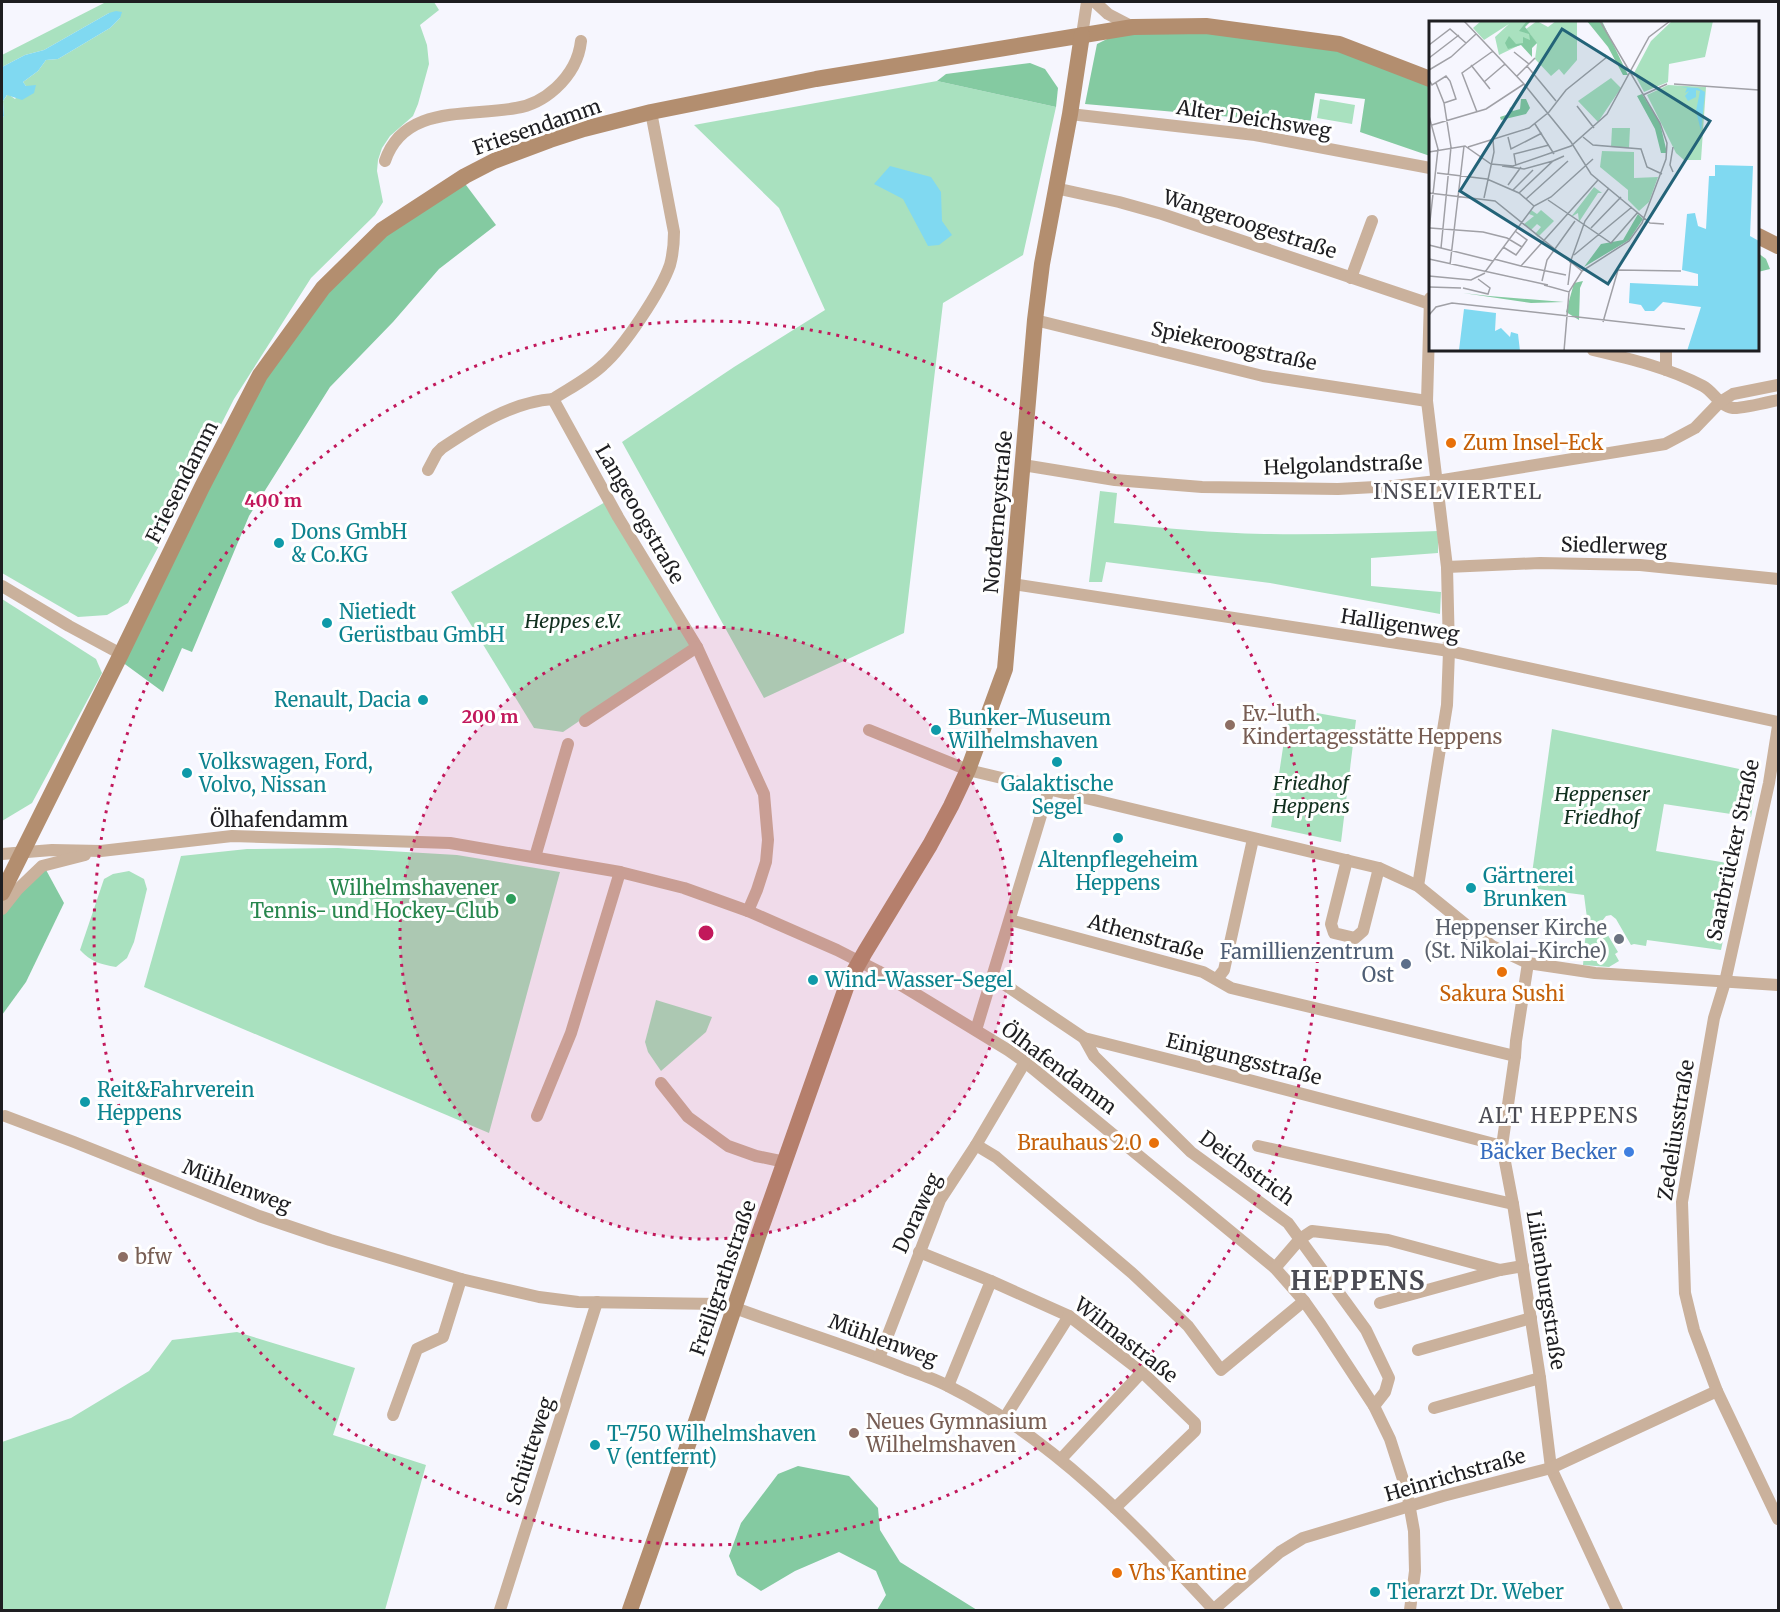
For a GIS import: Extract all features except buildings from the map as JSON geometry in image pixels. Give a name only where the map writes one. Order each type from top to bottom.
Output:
[{"type":"main road","name":"Friesendamm","points":[[2,892],[202,487],[260,375],[323,288],[382,230],[472,172],[550,140],[651,112],[816,79],[1133,27],[1206,26],[1339,44],[1429,78]]},
{"type":"main road","name":"Norderneystraße","points":[[859,961],[951,806],[968,770],[1005,669],[1035,320],[1042,264],[1082,35]]},
{"type":"main road","points":[[1759,236],[1779,246]]},
{"type":"main road","name":"Friesendamm","points":[[2,880],[22,852]]},
{"type":"main road","name":"Freiligrathstraße","points":[[630,1611],[758,1237],[848,982],[859,961]]},
{"type":"street","points":[[1082,35],[1087,2]]},
{"type":"street","points":[[1095,2],[1108,14],[1133,27]]},
{"type":"street","points":[[385,161],[395,141],[423,121],[443,115],[517,108],[542,98],[564,81],[573,68],[580,52],[581,41]]},
{"type":"street","points":[[428,470],[442,448],[482,422],[536,400],[553,399],[591,375],[617,351],[648,306],[669,267],[674,250],[674,232],[667,185],[651,112]]},
{"type":"street","name":"Alter Deichsweg","points":[[1070,114],[1255,135],[1429,168]]},
{"type":"street","name":"Wangeroogestraße","points":[[1055,188],[1162,214],[1429,304]]},
{"type":"street","points":[[1351,278],[1372,221]]},
{"type":"street","name":"Spiekeroogstraße","points":[[1035,320],[1263,376],[1427,401]]},
{"type":"street","points":[[1418,886],[1447,705],[1449,651],[1447,567],[1427,401],[1429,336]]},
{"type":"street","points":[[1597,351],[1684,376],[1707,388],[1720,402],[1732,408],[1779,400]]},
{"type":"street","points":[[1666,351],[1666,370]]},
{"type":"street","name":"Helgolandstraße","points":[[1023,465],[1115,480],[1202,487],[1338,489],[1394,486],[1665,444],[1695,428],[1720,402],[1733,394],[1779,385]]},
{"type":"street","name":"Langeoogstraße","points":[[553,399],[618,517],[697,647],[764,794],[768,840],[766,862],[748,911]]},
{"type":"street","name":"Siedlerweg","points":[[1447,567],[1540,563],[1640,565],[1779,579]]},
{"type":"street","name":"Halligenweg","points":[[1013,584],[1449,651],[1779,724]]},
{"type":"street","points":[[2,586],[121,654]]},
{"type":"street","points":[[585,721],[697,647]]},
{"type":"street","name":"Saarbrücker Straße","points":[[1725,982],[1769,783],[1779,724]]},
{"type":"street","points":[[869,730],[968,770],[1379,868],[1418,886],[1492,946],[1528,963],[1595,973],[1779,985]]},
{"type":"street","points":[[535,857],[568,744]]},
{"type":"street","points":[[976,1030],[1049,789]]},
{"type":"street","name":"Ölhafendamm","points":[[2,854],[52,850],[101,850],[232,836],[450,843],[620,872],[684,888],[748,911],[859,961],[976,1030],[1025,1062],[1275,1269],[1304,1301],[1374,1406],[1389,1439],[1410,1507],[1414,1531],[1415,1571],[1410,1611]]},
{"type":"street","points":[[1216,979],[1224,970],[1253,839]]},
{"type":"street","points":[[2,909],[17,890],[42,866],[101,850]]},
{"type":"street","points":[[1347,860],[1331,924],[1334,933],[1355,938],[1363,930],[1379,868]]},
{"type":"street","points":[[537,1116],[571,1033],[620,872]]},
{"type":"street","name":"Athenstraße","points":[[1010,920],[1203,972],[1231,988],[1515,1056]]},
{"type":"street","name":"Lilienburgstraße","points":[[1528,963],[1502,1146],[1514,1204],[1551,1468],[1617,1611]]},
{"type":"street","name":"Einigungsstraße","points":[[992,976],[1084,1038],[1502,1146]]},
{"type":"street","name":"Zedeliusstraße","points":[[1725,982],[1714,1018],[1682,1202],[1685,1293],[1694,1330],[1717,1391],[1779,1519]]},
{"type":"street","name":"Deichstrich","points":[[1084,1038],[1094,1056],[1191,1152],[1288,1222],[1366,1330],[1389,1378],[1385,1392],[1374,1406]]},
{"type":"street","name":"Doraweg","points":[[879,1358],[940,1200],[976,1145],[1025,1062]]},
{"type":"street","points":[[661,1083],[688,1118],[728,1146],[756,1156],[785,1162]]},
{"type":"street","name":"Mühlenweg","points":[[4,1116],[259,1216],[461,1279],[539,1297],[578,1302],[720,1304],[879,1358],[948,1386],[1004,1419],[1061,1460],[1114,1508],[1214,1610]]},
{"type":"street","points":[[976,1145],[996,1157],[1132,1273],[1188,1326],[1221,1370],[1304,1301]]},
{"type":"street","points":[[1258,1146],[1514,1204]]},
{"type":"street","points":[[1275,1269],[1300,1239],[1312,1231],[1388,1240],[1500,1270]]},
{"type":"street","name":"Wilmastraße","points":[[919,1252],[1069,1316],[1142,1372],[1195,1423],[1195,1431],[1114,1508]]},
{"type":"street","points":[[1380,1303],[1500,1270],[1523,1266]]},
{"type":"street","points":[[393,1415],[417,1349],[442,1337],[461,1279]]},
{"type":"street","points":[[948,1386],[991,1281]]},
{"type":"street","name":"Schütteweg","points":[[500,1611],[597,1302]]},
{"type":"street","points":[[1004,1419],[1069,1316]]},
{"type":"street","points":[[1418,1350],[1531,1318]]},
{"type":"street","points":[[1061,1460],[1142,1372]]},
{"type":"street","points":[[1434,1408],[1540,1378]]},
{"type":"street","name":"Heinrichstraße","points":[[1214,1610],[1280,1552],[1303,1538],[1551,1468],[1717,1391]]},
{"type":"green space","points":[[106,2],[434,2],[439,10],[420,25],[427,45],[429,64],[418,104],[413,116],[390,136],[378,160],[377,171],[383,202],[375,215],[311,278],[234,399],[128,603],[107,615],[78,617],[2,573],[3,101],[8,94],[15,99],[26,86],[23,82],[38,71],[46,60],[58,59],[110,28],[120,18],[109,13],[44,50],[25,55],[2,67],[2,55]]},
{"type":"green space","points":[[1206,28],[1337,46],[1429,81],[1429,156],[1360,132],[1365,99],[1315,93],[1310,124],[1085,104],[1097,44],[1119,33]]},
{"type":"green space","points":[[1030,63],[1045,69],[1058,88],[1056,107],[937,81],[946,74]]},
{"type":"green space","points":[[937,81],[1056,107],[1023,255],[943,303],[904,633],[764,698],[622,442],[734,367],[825,310],[779,208],[694,125]]},
{"type":"green space","points":[[1320,99],[1355,105],[1352,124],[1317,118]]},
{"type":"green space","points":[[463,181],[496,225],[439,269],[393,322],[330,387],[249,516],[192,652],[182,648],[163,692],[122,662],[263,378],[326,290],[385,234]]},
{"type":"green space","points":[[1759,254],[1766,259],[1770,269],[1759,272]]},
{"type":"green space","points":[[1100,491],[1117,493],[1114,523],[1264,534],[1438,531],[1438,553],[1371,558],[1371,586],[1441,592],[1440,614],[1270,583],[1106,562],[1102,582],[1089,582]]},
{"type":"green space","name":"Heppes e.V.","points":[[607,501],[692,645],[563,732],[534,728],[451,592]]},
{"type":"green space","points":[[2,599],[96,659],[102,673],[32,803],[2,821]]},
{"type":"green space","name":"Friedhof Heppens","points":[[1289,708],[1356,720],[1341,842],[1271,827]]},
{"type":"green space","name":"Heppenser Friedhof","points":[[1552,729],[1758,773],[1751,817],[1664,804],[1656,851],[1739,865],[1721,950],[1647,940],[1646,946],[1631,945],[1616,919],[1611,915],[1606,916],[1602,921],[1603,927],[1618,952],[1615,954],[1619,961],[1609,967],[1583,965],[1587,918],[1584,895],[1530,888]]},
{"type":"green space","points":[[338,848],[457,855],[560,872],[489,1133],[144,987],[181,856],[247,849]]},
{"type":"green space","points":[[45,868],[64,903],[26,982],[2,1015],[2,911]]},
{"type":"green space","points":[[129,871],[144,879],[147,889],[134,942],[127,958],[116,967],[105,965],[96,962],[80,950],[104,879],[113,874]]},
{"type":"green space","points":[[656,1000],[712,1017],[706,1032],[661,1071],[648,1052],[645,1042]]},
{"type":"green space","points":[[237,1332],[355,1368],[333,1435],[426,1465],[385,1610],[2,1610],[2,1442],[71,1418],[149,1371],[172,1340]]},
{"type":"green space","points":[[798,1466],[849,1476],[878,1508],[880,1530],[900,1562],[977,1610],[877,1610],[886,1595],[876,1571],[839,1552],[795,1571],[761,1591],[737,1575],[729,1556],[741,1523],[778,1474]]},
{"type":"water","points":[[116,11],[122,12],[120,18],[110,28],[58,59],[46,60],[38,71],[23,82],[26,86],[36,85],[34,93],[22,100],[7,95],[3,101],[4,116],[2,119],[2,67],[25,55],[44,50]]},
{"type":"water","points":[[890,166],[931,177],[941,192],[942,221],[952,235],[939,245],[928,246],[903,199],[874,184]]},
{"type":"place","name":"Zum Insel-Eck","points":[[1451,443]]},
{"type":"place","name":"Dons GmbH & Co.KG","points":[[279,543]]},
{"type":"place","name":"Nietiedt Gerüstbau GmbH","points":[[327,623]]},
{"type":"place","name":"Renault, Dacia","points":[[423,700]]},
{"type":"place","name":"Ev.-luth. Kindertagesstätte Heppens","points":[[1230,725]]},
{"type":"place","name":"Bunker-Museum Wilhelmshaven","points":[[936,730]]},
{"type":"place","name":"Galaktische Segel","points":[[1057,762]]},
{"type":"place","name":"Volkswagen, Ford, Volvo, Nissan","points":[[187,773]]},
{"type":"place","name":"Altenpflegeheim Heppens","points":[[1118,838]]},
{"type":"place","name":"Gärtnerei Brunken","points":[[1471,888]]},
{"type":"place","name":"Wilhelmshavener Tennis- und Hockey-Club","points":[[511,899]]},
{"type":"place","name":"Heppenser Kirche (St. Nikolai-Kirche)","points":[[1619,939]]},
{"type":"place","name":"Famillienzentrum Ost","points":[[1406,964]]},
{"type":"place","name":"Sakura Sushi","points":[[1502,972]]},
{"type":"place","name":"Wind-Wasser-Segel","points":[[813,980]]},
{"type":"place","name":"Reit&Fahrverein Heppens","points":[[85,1102]]},
{"type":"place","name":"Brauhaus 2.0","points":[[1154,1143]]},
{"type":"place","name":"Bäcker Becker","points":[[1629,1152]]},
{"type":"place","name":"bfw","points":[[123,1257]]},
{"type":"place","name":"Neues Gymnasium Wilhelmshaven","points":[[854,1433]]},
{"type":"place","name":"T-750 Wilhelmshaven V (entfernt)","points":[[595,1445]]},
{"type":"place","name":"Vhs Kantine","points":[[1117,1573]]},
{"type":"place","name":"Tierarzt Dr. Weber","points":[[1375,1592]]},
{"type":"district","name":"INSELVIERTEL","points":[[1458,492]]},
{"type":"district","name":"ALT HEPPENS","points":[[1559,1116]]},
{"type":"district","name":"HEPPENS","points":[[1358,1281]]}]
